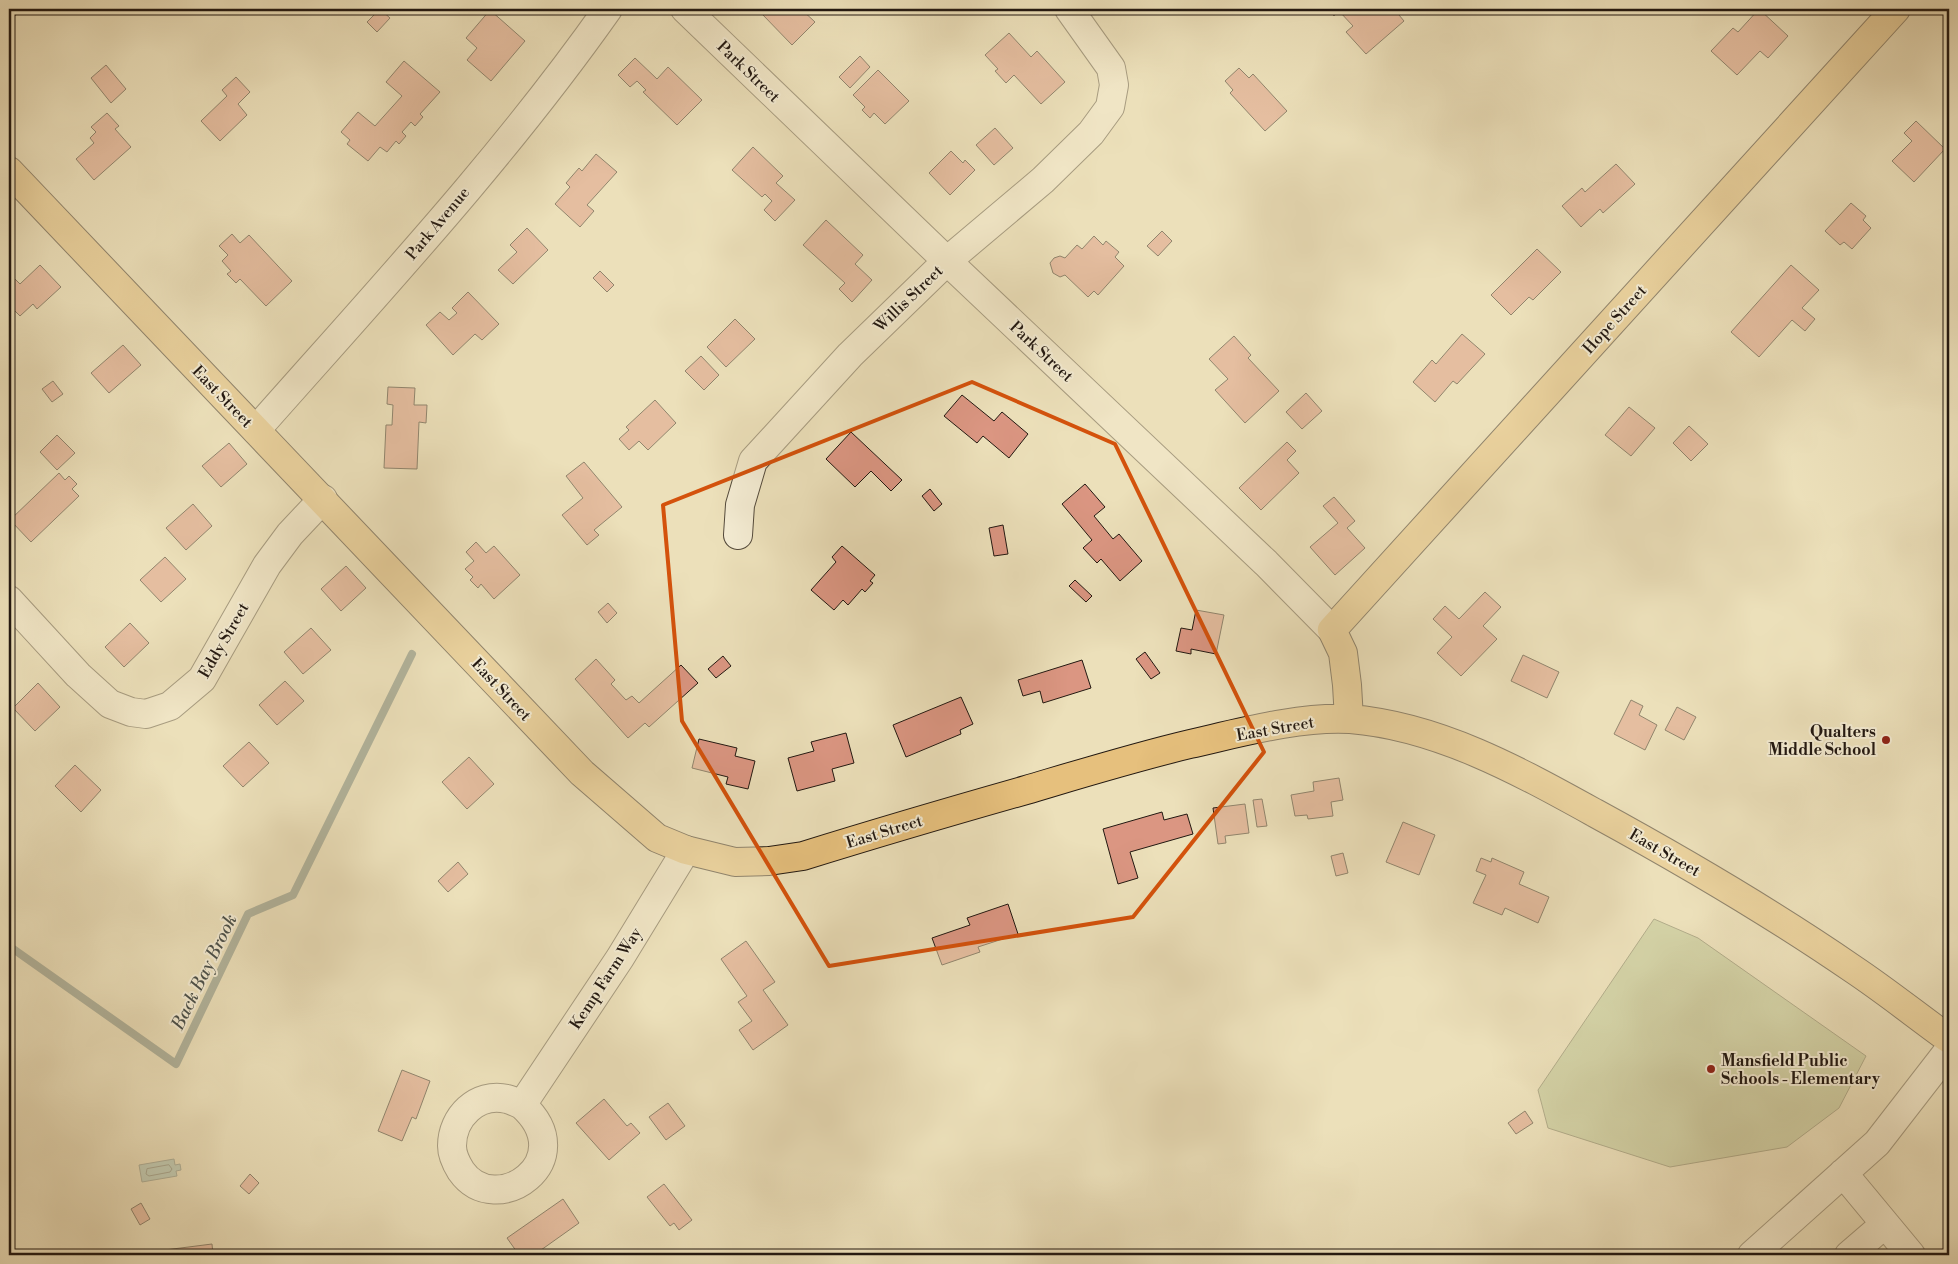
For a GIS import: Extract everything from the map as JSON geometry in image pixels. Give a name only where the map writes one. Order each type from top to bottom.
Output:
[{"type":"main road","name":"Hope Street","points":[[1332,630],[1896,9]]},
{"type":"main road","name":"East Street","points":[[9,171],[582,773],[657,838],[686,850],[735,862],[769,861],[803,856],[1145,755],[1291,723],[1349,719],[1390,725],[1433,735],[1478,754],[1555,791],[1628,830],[1748,901],[1853,969],[1949,1039]]},
{"type":"main road","name":"Park Street","points":[[1332,630],[1342,653],[1348,684],[1349,719]]},
{"type":"street","name":"Park Avenue","points":[[256,430],[437,225],[562,73],[608,9]]},
{"type":"street","name":"Park Street","points":[[685,9],[947,261],[1266,563],[1332,630]]},
{"type":"street","name":"Willis Street","points":[[738,535],[740,505],[753,461],[850,355],[947,261],[1043,180],[1091,133],[1110,107],[1114,85],[1111,68],[1069,9]]},
{"type":"street","name":"Eddy Street","points":[[9,600],[78,674],[110,704],[131,712],[146,714],[170,706],[202,679],[267,565],[290,534],[323,499]]},
{"type":"street","name":"Kemp Farm Way","points":[[522,1104],[620,958],[686,850]]},
{"type":"street","points":[[1752,1255],[1877,1143],[1949,1050]]},
{"type":"street","points":[[1843,1173],[1911,1255]]},
{"type":"street","points":[[1849,1255],[1885,1224]]},
{"type":"highlighted area","points":[[972,382],[1115,444],[1264,752],[1133,917],[829,966],[682,721],[663,505]]},
{"type":"green space","points":[[1654,919],[1698,938],[1866,1056],[1839,1108],[1787,1147],[1670,1167],[1548,1128],[1538,1090]]},
{"type":"water","points":[[174,1159],[175,1165],[180,1164],[181,1170],[176,1171],[177,1176],[142,1182],[139,1165]]},
{"type":"building","points":[[9,9],[23,9],[9,21]]},
{"type":"building","points":[[380,9],[390,18],[377,32],[367,22]]},
{"type":"building","points":[[768,9],[801,9],[815,22],[792,45],[762,14]]},
{"type":"building","points":[[1327,9],[1394,9],[1404,21],[1366,54],[1346,32],[1353,26],[1339,11],[1334,16]]},
{"type":"building","points":[[1759,9],[1788,36],[1768,58],[1760,51],[1737,75],[1711,51],[1733,28],[1738,32]]},
{"type":"building","points":[[490,10],[525,41],[491,81],[467,60],[477,48],[466,38]]},
{"type":"building","points":[[1009,33],[1031,57],[1037,51],[1065,82],[1041,104],[1014,75],[1006,83],[995,71],[998,69],[985,55]]},
{"type":"building","points":[[860,56],[870,67],[850,88],[839,77]]},
{"type":"building","points":[[635,58],[657,79],[668,67],[702,100],[677,125],[643,92],[646,90],[637,81],[630,87],[618,75]]},
{"type":"building","points":[[404,61],[440,92],[420,114],[423,117],[415,126],[411,122],[402,132],[406,136],[399,144],[396,141],[387,152],[380,147],[368,161],[347,144],[350,140],[341,132],[358,112],[375,126],[402,96],[386,82]]},
{"type":"building","points":[[106,65],[126,89],[111,103],[91,78]]},
{"type":"building","points":[[1239,68],[1249,78],[1253,74],[1287,111],[1265,131],[1230,93],[1233,90],[1225,81]]},
{"type":"building","points":[[878,70],[909,101],[885,124],[874,113],[870,118],[862,110],[865,107],[853,95]]},
{"type":"building","points":[[236,77],[250,92],[238,104],[247,115],[220,141],[201,121],[227,96],[222,90]]},
{"type":"building","points":[[107,113],[119,126],[115,129],[131,147],[94,180],[76,159],[94,143],[90,138],[96,132],[91,127]]},
{"type":"building","points":[[1916,121],[1945,149],[1914,182],[1892,161],[1912,141],[1904,133]]},
{"type":"building","points":[[995,128],[1013,148],[994,165],[976,145]]},
{"type":"building","points":[[753,147],[783,176],[776,183],[795,200],[775,221],[764,210],[772,201],[765,194],[762,197],[732,170]]},
{"type":"building","points":[[951,151],[963,163],[965,160],[975,170],[950,195],[929,173]]},
{"type":"building","points":[[596,154],[617,172],[587,205],[594,211],[580,227],[555,204],[570,187],[566,183],[579,168],[582,171]]},
{"type":"building","points":[[1616,164],[1635,184],[1603,213],[1600,209],[1581,227],[1562,206],[1582,188],[1585,192]]},
{"type":"building","points":[[1851,203],[1866,216],[1863,220],[1871,228],[1852,249],[1844,242],[1840,245],[1825,231]]},
{"type":"building","points":[[826,220],[863,255],[855,264],[872,280],[852,302],[839,289],[845,283],[803,245]]},
{"type":"building","points":[[527,228],[548,250],[513,284],[498,270],[517,252],[510,245]]},
{"type":"building","points":[[1162,231],[1172,241],[1158,256],[1147,246]]},
{"type":"building","points":[[232,234],[240,243],[249,235],[292,281],[266,306],[240,279],[236,283],[227,274],[231,271],[222,261],[228,255],[219,246]]},
{"type":"building","points":[[1094,236],[1103,245],[1106,241],[1119,252],[1115,257],[1124,266],[1098,295],[1094,291],[1088,297],[1065,275],[1060,277],[1053,273],[1050,263],[1054,258],[1060,256],[1065,258],[1077,245],[1082,249]]},
{"type":"building","points":[[1537,249],[1561,272],[1533,300],[1529,297],[1511,315],[1491,295]]},
{"type":"building","points":[[40,265],[61,287],[37,309],[33,304],[20,316],[14,310],[10,313],[9,285],[15,279],[20,284]]},
{"type":"building","points":[[1791,265],[1819,290],[1802,308],[1815,319],[1805,331],[1792,320],[1759,357],[1731,332]]},
{"type":"building","points":[[600,271],[614,285],[607,292],[593,278]]},
{"type":"building","points":[[468,292],[499,324],[482,340],[475,334],[453,355],[426,325],[440,312],[449,320],[457,313],[452,308]]},
{"type":"building","points":[[735,319],[755,339],[726,367],[707,347]]},
{"type":"building","points":[[1462,334],[1485,354],[1457,384],[1453,381],[1435,402],[1413,382],[1432,360],[1436,364]]},
{"type":"building","points":[[1234,336],[1251,355],[1248,358],[1279,391],[1245,423],[1215,390],[1228,379],[1209,359]]},
{"type":"building","points":[[123,345],[141,365],[109,393],[91,373]]},
{"type":"building","points":[[701,356],[719,375],[704,390],[685,371]]},
{"type":"building","points":[[53,381],[63,394],[52,402],[42,389]]},
{"type":"building","points":[[388,387],[415,388],[414,405],[427,405],[426,423],[419,422],[417,469],[384,468],[386,425],[392,425],[393,405],[387,404]]},
{"type":"building","points":[[1306,393],[1322,411],[1302,429],[1286,412]]},
{"type":"building","points":[[962,395],[994,421],[1002,412],[1028,434],[1009,458],[983,436],[977,443],[944,416]]},
{"type":"building","points":[[655,400],[676,423],[648,450],[639,441],[629,450],[619,439],[629,430],[626,427]]},
{"type":"building","points":[[1629,407],[1655,428],[1631,456],[1605,435]]},
{"type":"building","points":[[1689,426],[1708,444],[1691,461],[1673,443]]},
{"type":"building","points":[[851,432],[902,480],[891,491],[871,471],[855,487],[826,459]]},
{"type":"building","points":[[57,435],[75,453],[57,470],[40,452]]},
{"type":"building","points":[[1287,442],[1296,451],[1287,460],[1299,473],[1261,510],[1239,488]]},
{"type":"building","points":[[229,443],[247,464],[221,487],[202,466]]},
{"type":"building","points":[[584,462],[622,507],[594,530],[599,535],[587,545],[562,515],[583,498],[566,476]]},
{"type":"building","points":[[59,473],[65,480],[69,476],[77,484],[72,489],[79,496],[31,542],[10,520]]},
{"type":"building","points":[[1085,484],[1105,507],[1094,516],[1113,539],[1119,534],[1142,561],[1120,581],[1101,559],[1097,563],[1083,548],[1092,540],[1062,504]]},
{"type":"building","points":[[930,489],[942,504],[934,511],[922,496]]},
{"type":"building","points":[[1334,497],[1355,521],[1347,528],[1365,548],[1335,575],[1310,547],[1338,523],[1323,506]]},
{"type":"building","points":[[193,504],[212,526],[186,550],[166,528]]},
{"type":"building","points":[[1003,525],[1008,554],[994,556],[989,528]]},
{"type":"building","points":[[476,542],[486,553],[494,546],[520,575],[494,599],[481,584],[478,588],[470,580],[473,577],[465,569],[474,561],[466,552]]},
{"type":"building","points":[[842,546],[875,575],[870,581],[873,583],[865,592],[862,589],[848,605],[843,600],[834,610],[811,590],[836,562],[832,557]]},
{"type":"building","points":[[165,557],[186,579],[161,602],[140,580]]},
{"type":"building","points":[[346,566],[366,588],[341,611],[321,589]]},
{"type":"building","points":[[1075,580],[1092,596],[1086,602],[1069,586]]},
{"type":"building","points":[[1485,592],[1501,607],[1483,626],[1497,639],[1461,676],[1437,653],[1452,637],[1433,619],[1445,606],[1459,619]]},
{"type":"building","points":[[608,603],[617,613],[607,623],[598,612]]},
{"type":"building","points":[[1196,610],[1224,615],[1216,654],[1191,649],[1191,654],[1176,651],[1181,628],[1192,630]]},
{"type":"building","points":[[130,623],[149,643],[124,667],[105,647]]},
{"type":"building","points":[[311,628],[331,650],[303,674],[284,652]]},
{"type":"building","points":[[1145,652],[1160,673],[1151,679],[1136,659]]},
{"type":"building","points":[[1523,655],[1559,672],[1547,698],[1511,681]]},
{"type":"building","points":[[723,656],[731,666],[716,678],[708,669]]},
{"type":"building","points":[[596,659],[615,680],[611,684],[626,700],[632,696],[639,703],[681,665],[698,683],[649,727],[645,723],[628,738],[575,679]]},
{"type":"building","points":[[1082,660],[1091,688],[1043,703],[1040,691],[1023,696],[1018,680]]},
{"type":"building","points":[[285,681],[304,701],[277,725],[259,705]]},
{"type":"building","points":[[38,683],[60,707],[35,731],[13,708]]},
{"type":"building","points":[[961,697],[973,724],[960,730],[961,734],[906,757],[893,725]]},
{"type":"building","points":[[1631,700],[1643,706],[1639,715],[1657,725],[1645,750],[1614,734]]},
{"type":"building","points":[[1677,707],[1696,717],[1684,740],[1665,730]]},
{"type":"building","points":[[846,733],[854,763],[832,769],[835,781],[797,791],[788,758],[814,751],[811,742]]},
{"type":"building","points":[[699,739],[737,748],[735,756],[755,761],[748,789],[726,784],[728,777],[692,768]]},
{"type":"building","points":[[249,742],[269,763],[243,787],[223,766]]},
{"type":"building","points":[[469,757],[494,784],[467,809],[442,782]]},
{"type":"building","points":[[75,765],[101,790],[81,812],[55,786]]},
{"type":"building","points":[[1339,778],[1343,800],[1331,802],[1333,816],[1308,819],[1307,815],[1295,816],[1291,795],[1314,791],[1313,782]]},
{"type":"building","points":[[1262,799],[1267,826],[1257,827],[1253,800]]},
{"type":"building","points":[[1245,804],[1249,833],[1225,836],[1226,843],[1218,844],[1213,808]]},
{"type":"building","points":[[1162,812],[1164,820],[1187,814],[1193,834],[1130,852],[1138,878],[1118,884],[1103,829]]},
{"type":"building","points":[[1403,822],[1435,835],[1419,875],[1386,862]]},
{"type":"building","points":[[1343,853],[1348,873],[1336,876],[1331,856]]},
{"type":"building","points":[[1481,858],[1491,862],[1492,858],[1524,872],[1519,884],[1549,897],[1538,923],[1505,908],[1502,915],[1473,903],[1486,875],[1476,871]]},
{"type":"building","points":[[458,862],[468,874],[448,892],[438,881]]},
{"type":"building","points":[[1008,904],[1018,934],[978,947],[980,952],[942,965],[932,938],[970,925],[967,918]]},
{"type":"building","points":[[746,941],[775,982],[763,990],[788,1025],[753,1050],[739,1030],[752,1021],[738,1002],[747,996],[721,959]]},
{"type":"building","points":[[402,1070],[430,1081],[416,1119],[412,1117],[402,1141],[378,1131]]},
{"type":"building","points":[[604,1099],[627,1126],[631,1123],[640,1133],[609,1160],[576,1123]]},
{"type":"building","points":[[668,1103],[685,1126],[666,1140],[649,1117]]},
{"type":"building","points":[[1525,1111],[1533,1123],[1516,1134],[1508,1123]]},
{"type":"building","points":[[250,1174],[259,1183],[249,1194],[240,1186]]},
{"type":"building","points":[[664,1184],[692,1220],[679,1230],[674,1223],[670,1226],[647,1197]]},
{"type":"building","points":[[563,1199],[579,1223],[534,1255],[519,1255],[507,1238]]},
{"type":"building","points":[[141,1203],[150,1219],[140,1225],[131,1209]]},
{"type":"building","points":[[212,1244],[213,1255],[157,1255],[157,1251]]},
{"type":"waterway","name":"Back Bay Brook","points":[[9,946],[176,1064],[248,914],[293,895],[412,654]]},
{"type":"place","name":"Qualters Middle School","points":[[1886,740]]},
{"type":"place","name":"Mansfield Public Schools - Elementary","points":[[1711,1069]]}]
